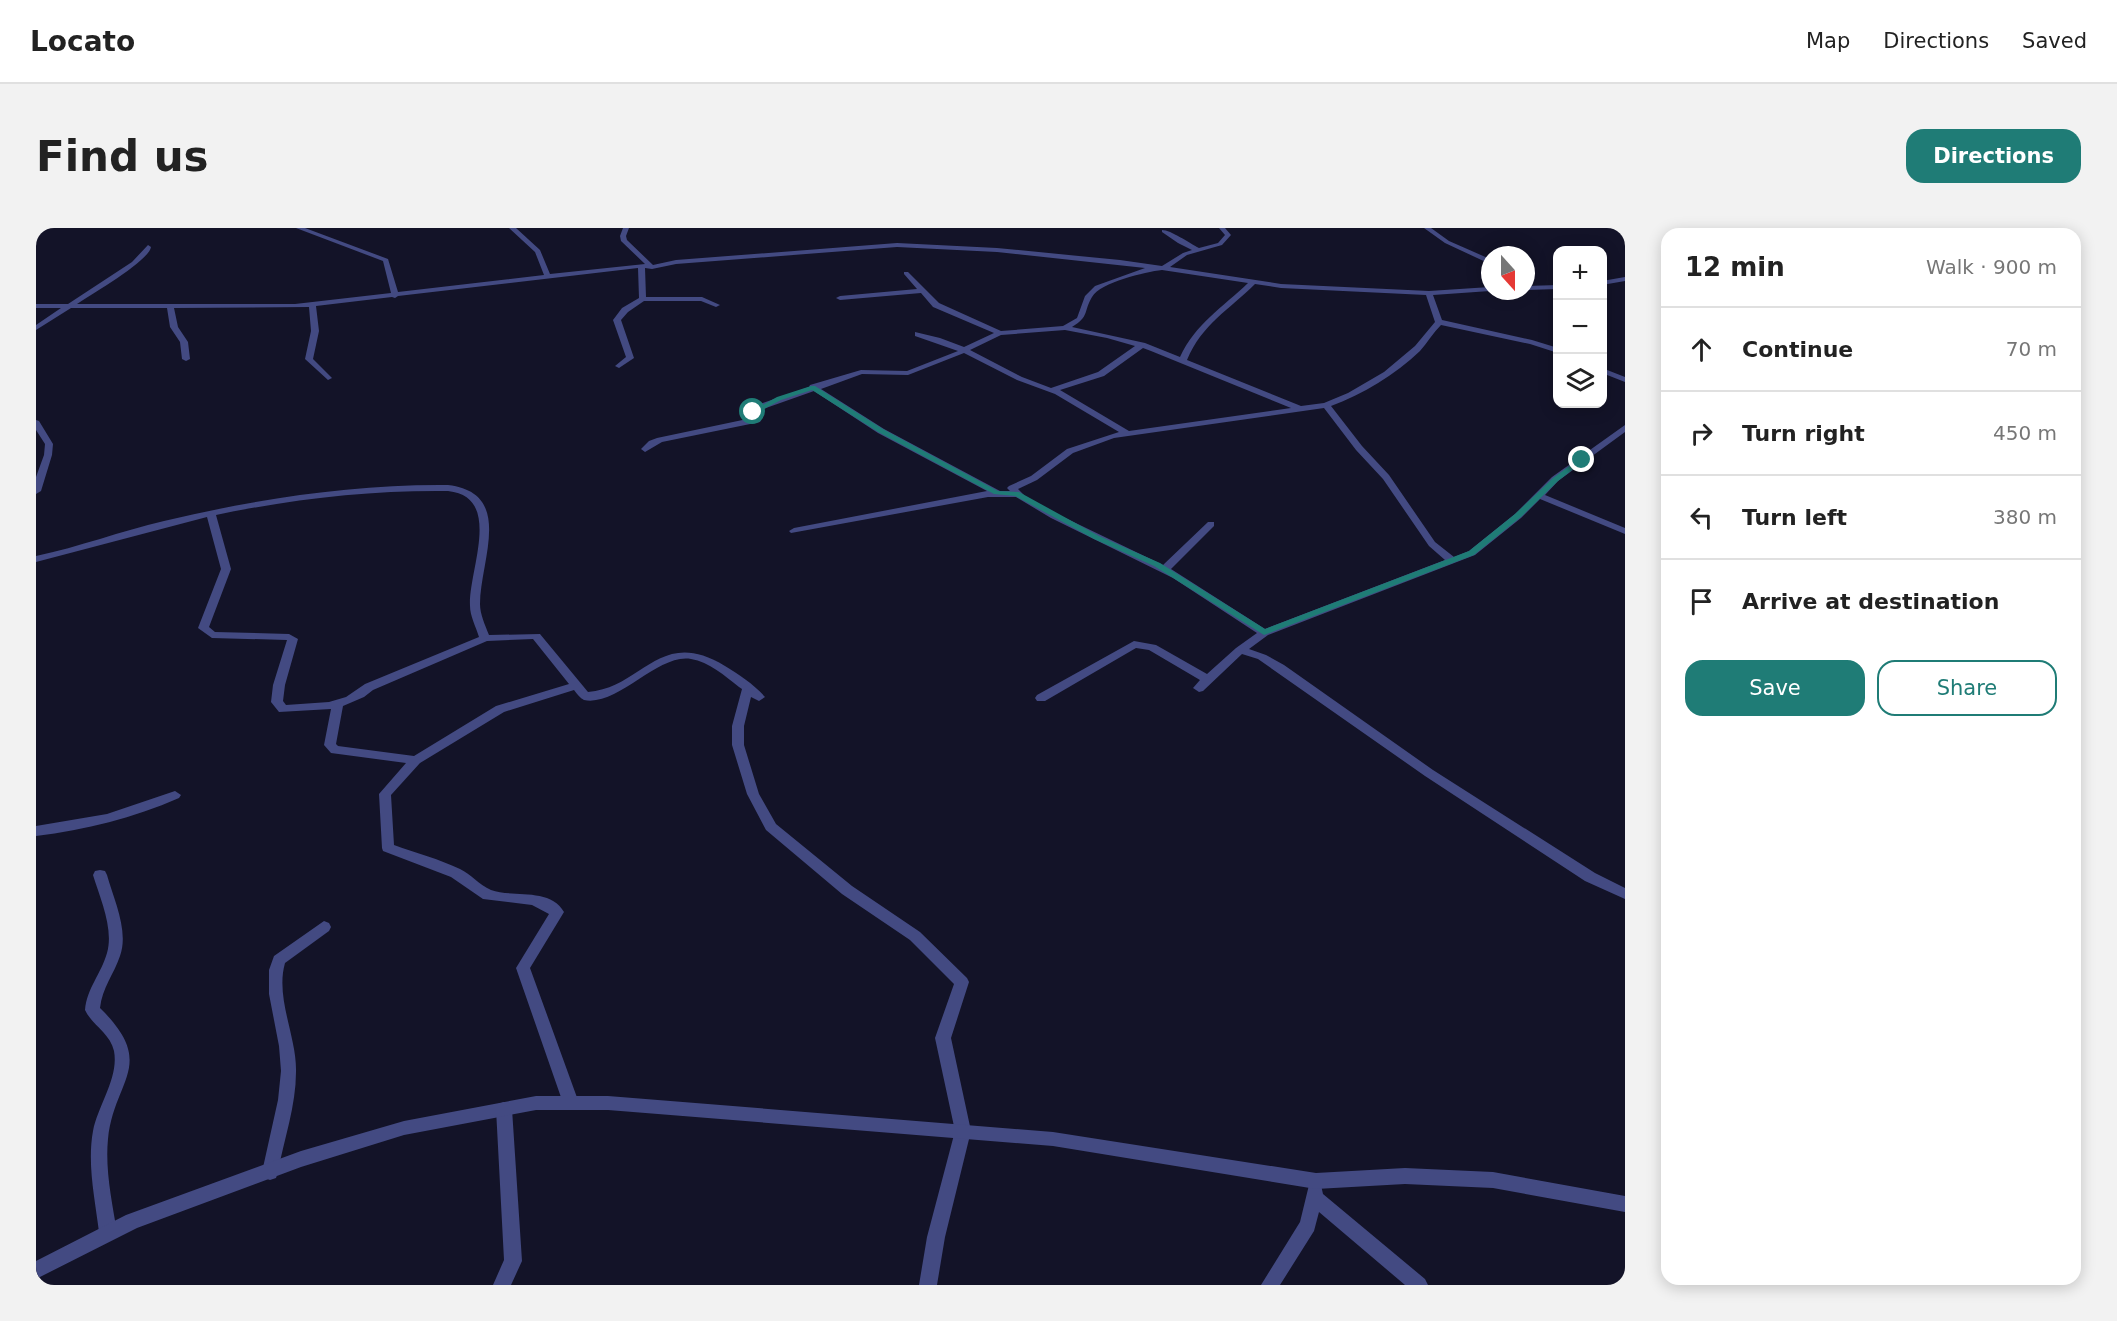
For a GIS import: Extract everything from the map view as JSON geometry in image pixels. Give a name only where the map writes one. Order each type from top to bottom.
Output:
[{"type":"street","points":[[36,231],[42,228]]},
{"type":"street","points":[[299,228],[387,260],[395,296]]},
{"type":"street","points":[[512,228],[538,251],[548,277]]},
{"type":"street","points":[[626,228],[624,241],[652,267]]},
{"type":"street","points":[[1065,328],[1080,319],[1089,296],[1097,287],[1144,270],[1164,268],[1185,254],[1200,251],[1226,239],[1228,235],[1222,228]]},
{"type":"street","points":[[1427,228],[1446,242],[1481,258]]},
{"type":"street","points":[[1164,231],[1180,242],[1200,251]]},
{"type":"street","points":[[36,306],[312,304],[641,266],[652,267],[676,262],[864,246],[964,248],[1164,268],[1252,283],[1429,293],[1481,290]]},
{"type":"street","points":[[36,328],[134,263],[147,252],[148,247]]},
{"type":"street","points":[[797,253],[802,263]]},
{"type":"street","points":[[641,266],[643,299]]},
{"type":"street","points":[[906,273],[936,305],[1000,333]]},
{"type":"street","points":[[1607,282],[1625,279]]},
{"type":"street","points":[[1183,360],[1190,341],[1198,330],[1236,300],[1252,283]]},
{"type":"street","points":[[1535,283],[1543,287]]},
{"type":"street","points":[[1535,287],[1553,287]]},
{"type":"street","points":[[840,298],[923,291]]},
{"type":"street","points":[[1429,293],[1439,322]]},
{"type":"street","points":[[620,366],[630,357],[617,320],[625,310],[643,299],[702,299],[716,305]]},
{"type":"street","points":[[312,304],[315,331],[309,359],[328,378]]},
{"type":"street","points":[[170,306],[174,327],[184,342],[186,359]]},
{"type":"street","points":[[1439,322],[1532,342],[1553,350]]},
{"type":"street","points":[[1264,633],[1165,569],[1096,537],[1017,494],[1013,490],[1015,485],[1034,477],[1070,451],[1089,442],[1125,433],[1326,405],[1358,392],[1389,371],[1418,347],[1439,322]]},
{"type":"street","points":[[645,449],[660,440],[757,420],[753,412],[763,406],[861,372],[908,373],[967,350],[976,343],[1000,333],[1065,328],[1087,331],[1142,345],[1300,408]]},
{"type":"street","points":[[918,334],[946,341],[967,350],[1036,386],[1054,392],[1125,433]]},
{"type":"street","points":[[1054,392],[1055,388],[1101,374],[1142,345]]},
{"type":"street","points":[[1607,372],[1625,380]]},
{"type":"street","points":[[813,387],[881,431],[997,493]]},
{"type":"street","points":[[1326,405],[1359,448],[1386,477],[1432,544],[1453,561]]},
{"type":"street","points":[[36,423],[49,444],[48,455],[36,491]]},
{"type":"street","points":[[1199,688],[1240,650],[1264,633],[1472,553],[1540,496],[1556,479],[1625,428]]},
{"type":"street","points":[[36,559],[211,513],[321,494],[399,489],[465,491],[478,502],[482,511],[484,531],[475,607],[485,638]]},
{"type":"street","points":[[794,531],[997,493],[1017,494]]},
{"type":"street","points":[[1540,496],[1625,531]]},
{"type":"street","points":[[211,513],[226,569],[203,628],[212,635],[289,636],[293,639],[279,685],[277,702],[283,709],[337,706],[358,698],[369,687],[485,638],[536,636],[585,696],[608,693],[660,663],[684,655],[697,657],[714,665],[754,693],[738,726],[738,745],[753,794],[771,827],[847,890],[915,936],[962,982],[943,1038],[963,1131],[936,1237],[928,1285]]},
{"type":"street","points":[[1165,569],[1210,524]]},
{"type":"street","points":[[1041,698],[1134,644],[1152,646],[1208,680]]},
{"type":"street","points":[[1240,650],[1262,657],[1280,668],[1467,797],[1590,877],[1625,894]]},
{"type":"street","points":[[571,1103],[523,968],[557,912],[543,903],[532,900],[488,896],[456,873],[388,848],[385,794],[416,760],[500,709],[576,686]]},
{"type":"street","points":[[337,706],[330,745],[335,750],[416,760]]},
{"type":"street","points":[[36,831],[117,817],[149,807],[175,795]]},
{"type":"street","points":[[100,875],[117,942],[112,960],[93,993],[92,1010],[109,1026],[121,1048],[123,1069],[101,1129],[99,1158],[108,1232]]},
{"type":"street","points":[[270,1172],[289,1076],[275,968],[279,960],[324,927]]},
{"type":"street","points":[[36,1270],[108,1232],[205,1193],[270,1172],[301,1159],[404,1128],[536,1104],[608,1103],[1053,1139],[1315,1189],[1405,1176],[1493,1180],[1625,1204]]},
{"type":"street","points":[[502,1285],[513,1261],[504,1109]]},
{"type":"street","points":[[1270,1285],[1308,1225],[1315,1189]]},
{"type":"street","points":[[1315,1189],[1419,1285]]},
{"type":"route","points":[[753,412],[779,399],[813,387],[881,431],[997,493],[1017,494],[1054,516],[1157,564],[1264,633],[1472,553],[1518,516],[1556,479],[1582,460]]}]
